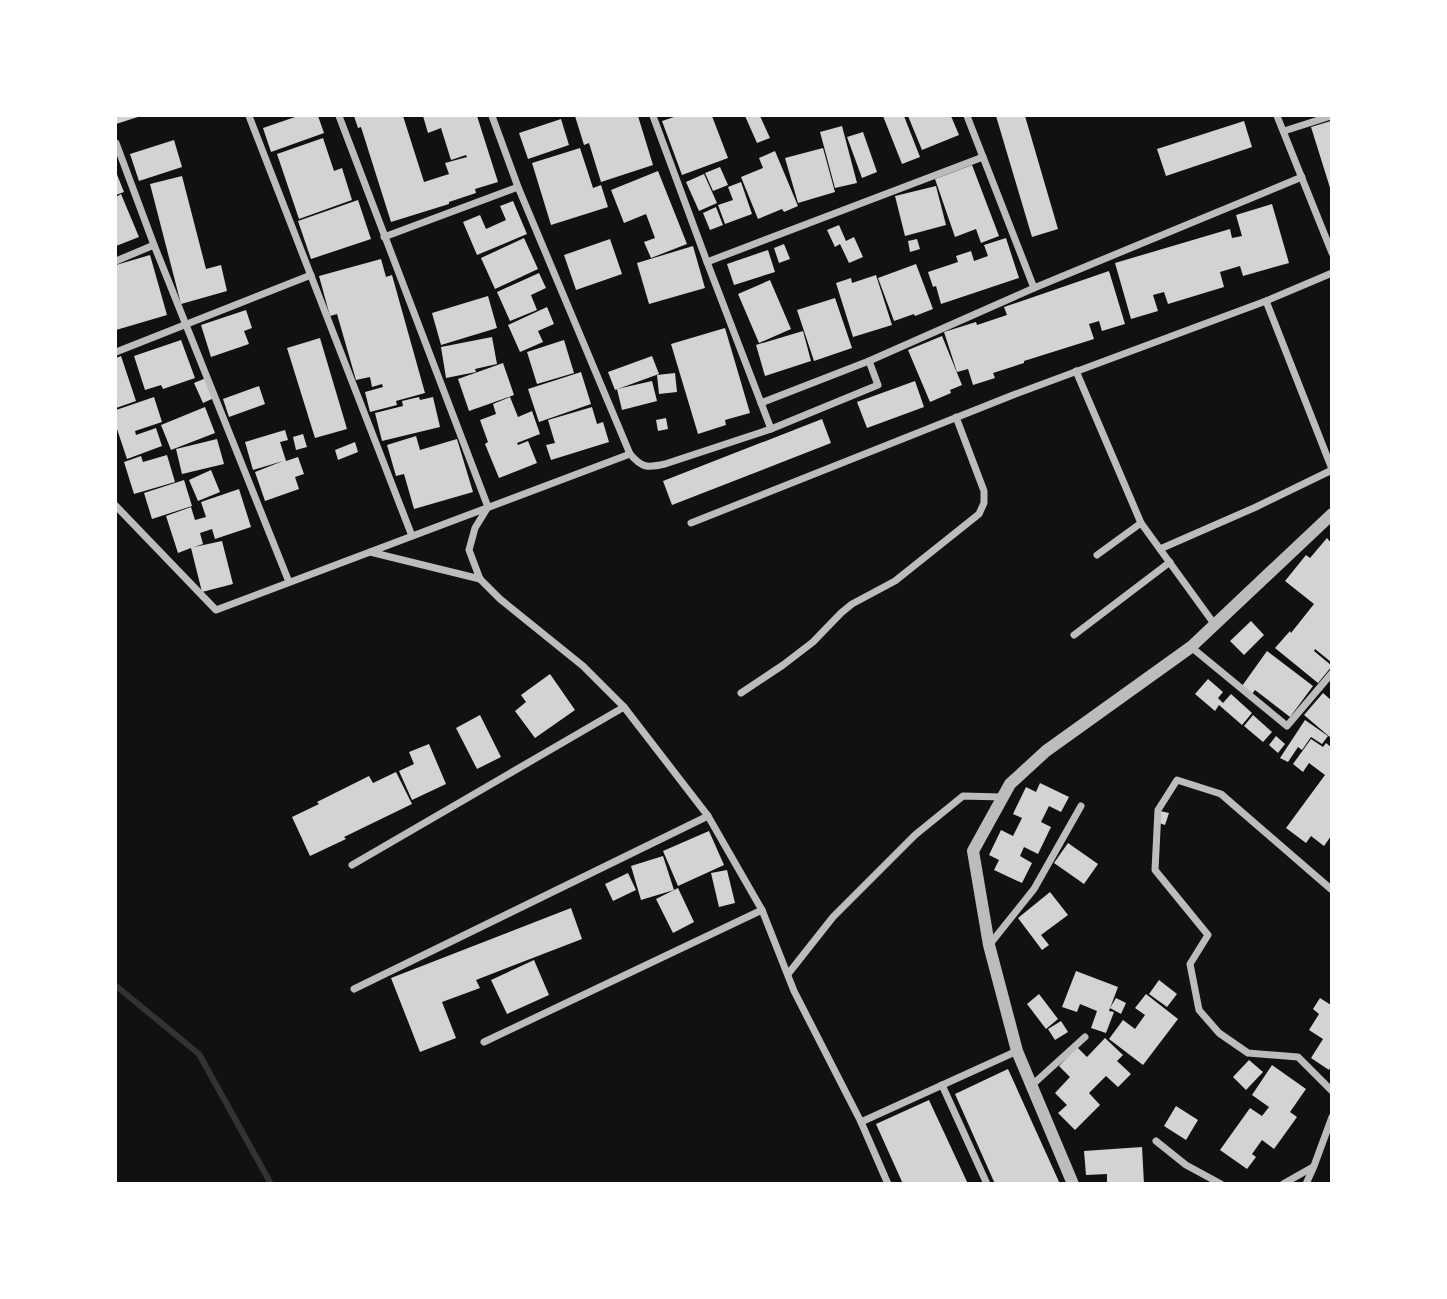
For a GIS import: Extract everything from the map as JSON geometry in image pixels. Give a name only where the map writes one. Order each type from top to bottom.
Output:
[{"type":"street","points":[[249,116],[412,536]]},
{"type":"street","points":[[339,116],[488,507]]},
{"type":"street","points":[[492,116],[519,187],[631,453],[639,464],[651,467],[665,464],[771,429],[878,385],[869,361]]},
{"type":"street","points":[[656,116],[707,262],[771,429]]},
{"type":"street","points":[[967,116],[1034,288]]},
{"type":"street","points":[[1278,116],[1332,253]]},
{"type":"street","points":[[1284,131],[1331,116]]},
{"type":"street","points":[[116,144],[289,582]]},
{"type":"street","points":[[707,262],[983,158]]},
{"type":"street","points":[[761,403],[869,361],[1034,288],[1302,177]]},
{"type":"street","points":[[384,237],[519,187]]},
{"type":"street","points":[[116,261],[154,245]]},
{"type":"street","points":[[691,523],[956,417],[1332,273]]},
{"type":"street","points":[[116,352],[311,275]]},
{"type":"street","points":[[1160,549],[1256,507],[1332,469],[1266,300]]},
{"type":"street","points":[[1076,371],[1140,523],[1215,625]]},
{"type":"street","points":[[741,693],[813,642],[852,604],[895,581],[979,514],[985,503],[984,491],[956,417]]},
{"type":"street","points":[[116,506],[216,610],[631,453]]},
{"type":"street","points":[[488,507],[475,528],[469,550],[480,579],[500,599],[583,666],[624,707],[708,816],[762,910],[794,991],[861,1122],[888,1184]]},
{"type":"street","points":[[1073,1184],[1017,1051],[989,945],[972,851],[1010,784],[1046,751],[1191,647],[1331,516]]},
{"type":"street","points":[[1097,555],[1140,523]]},
{"type":"street","points":[[369,552],[480,579]]},
{"type":"street","points":[[1074,635],[1170,562]]},
{"type":"street","points":[[1191,647],[1287,726],[1332,673]]},
{"type":"street","points":[[352,865],[624,707]]},
{"type":"street","points":[[1332,890],[1221,794],[1177,780],[1158,810],[1155,870],[1208,935],[1190,964],[1199,1010],[1219,1033],[1248,1053],[1298,1057],[1332,1091]]},
{"type":"street","points":[[788,974],[833,917],[915,835],[963,796],[1002,797]]},
{"type":"street","points":[[989,945],[1034,889],[1081,806]]},
{"type":"street","points":[[354,989],[708,816]]},
{"type":"street","points":[[484,1042],[762,910]]},
{"type":"street","points":[[1031,1086],[1085,1037]]},
{"type":"street","points":[[861,1122],[1017,1051]]},
{"type":"street","points":[[942,1085],[987,1184]]},
{"type":"street","points":[[1306,1184],[1332,1117]]},
{"type":"street","points":[[1156,1141],[1185,1165],[1221,1184]]},
{"type":"street","points":[[1283,1184],[1314,1166]]},
{"type":"building","points":[[116,116],[141,116],[116,124]]},
{"type":"building","points":[[298,116],[318,116],[324,133],[271,152],[263,128]]},
{"type":"building","points":[[354,116],[403,116],[424,182],[449,174],[445,163],[467,157],[466,155],[451,160],[441,128],[428,133],[423,116],[477,116],[498,182],[475,189],[476,193],[449,204],[391,222],[361,127],[358,128]]},
{"type":"building","points":[[575,116],[638,116],[653,165],[601,182],[589,143],[584,145]]},
{"type":"building","points":[[677,116],[712,116],[728,158],[682,175],[662,121]]},
{"type":"building","points":[[745,116],[760,116],[770,138],[757,143]]},
{"type":"building","points":[[883,116],[904,116],[920,157],[902,164]]},
{"type":"building","points":[[908,116],[951,116],[959,135],[922,150]]},
{"type":"building","points":[[996,116],[1025,116],[1058,229],[1032,237]]},
{"type":"building","points":[[561,119],[569,145],[528,159],[519,133]]},
{"type":"building","points":[[1244,121],[1252,147],[1166,176],[1157,149]]},
{"type":"building","points":[[1331,121],[1331,191],[1311,127]]},
{"type":"building","points":[[842,126],[857,183],[835,188],[820,132]]},
{"type":"building","points":[[863,132],[877,172],[862,178],[847,137]]},
{"type":"building","points":[[323,138],[334,171],[342,168],[352,200],[299,219],[277,154]]},
{"type":"building","points":[[174,140],[182,167],[139,181],[130,154]]},
{"type":"building","points":[[580,148],[593,188],[601,185],[608,207],[551,225],[532,163]]},
{"type":"building","points":[[823,148],[835,192],[798,203],[785,158]]},
{"type":"building","points":[[775,151],[798,206],[758,219],[741,177],[763,168],[759,158]]},
{"type":"building","points":[[972,165],[999,236],[981,243],[976,229],[955,237],[935,179]]},
{"type":"building","points":[[720,167],[728,185],[713,191],[705,173]]},
{"type":"building","points":[[658,171],[687,244],[651,258],[644,242],[655,238],[646,214],[624,223],[611,190]]},
{"type":"building","points":[[116,172],[124,192],[116,195]]},
{"type":"building","points":[[704,174],[717,203],[699,211],[686,182]]},
{"type":"building","points":[[182,176],[206,269],[221,265],[227,291],[181,304],[150,184]]},
{"type":"building","points":[[741,182],[752,214],[725,224],[718,205],[733,200],[728,187]]},
{"type":"building","points":[[936,186],[946,225],[905,236],[895,196]]},
{"type":"building","points":[[121,194],[139,237],[116,246],[116,197]]},
{"type":"building","points":[[358,200],[371,239],[311,259],[298,221]]},
{"type":"building","points":[[513,201],[527,234],[477,255],[463,222],[480,215],[486,229],[506,220],[500,206]]},
{"type":"building","points":[[1272,204],[1289,263],[1243,276],[1240,266],[1220,272],[1224,287],[1168,304],[1164,292],[1153,295],[1158,311],[1131,319],[1115,263],[1230,229],[1232,238],[1242,236],[1236,215]]},
{"type":"building","points":[[716,207],[723,225],[710,230],[703,213]]},
{"type":"building","points":[[839,225],[846,241],[854,237],[863,257],[849,263],[840,244],[835,247],[827,230]]},
{"type":"building","points":[[524,238],[538,269],[495,289],[481,258]]},
{"type":"building","points":[[1006,238],[1019,278],[941,304],[936,286],[933,287],[928,272],[958,262],[956,256],[971,251],[974,261],[988,256],[984,245]]},
{"type":"building","points":[[610,239],[622,274],[576,290],[564,255]]},
{"type":"building","points":[[917,239],[920,249],[910,252],[908,241]]},
{"type":"building","points":[[784,244],[790,259],[779,263],[774,248]]},
{"type":"building","points":[[693,246],[705,288],[649,304],[637,263]]},
{"type":"building","points":[[768,250],[775,272],[734,285],[727,264]]},
{"type":"building","points":[[150,255],[167,315],[116,330],[116,265]]},
{"type":"building","points":[[381,259],[386,277],[392,275],[425,393],[396,401],[397,405],[370,412],[365,392],[383,387],[382,384],[372,387],[370,377],[356,380],[337,314],[330,316],[319,276]]},
{"type":"building","points":[[916,264],[933,309],[894,321],[878,278]]},
{"type":"building","points":[[1109,271],[1125,324],[1102,331],[1099,321],[1089,324],[1094,339],[1024,361],[993,373],[995,378],[973,385],[968,369],[957,372],[944,332],[1007,315],[1004,307]]},
{"type":"building","points":[[539,273],[546,288],[531,295],[537,310],[510,321],[497,292]]},
{"type":"building","points":[[876,275],[892,325],[853,337],[836,283],[851,278],[852,283]]},
{"type":"building","points":[[770,280],[791,329],[759,343],[738,294]]},
{"type":"building","points":[[488,296],[497,328],[441,345],[432,313]]},
{"type":"building","points":[[835,298],[852,348],[814,361],[797,310]]},
{"type":"building","points":[[547,307],[554,324],[538,331],[543,342],[520,352],[508,325]]},
{"type":"building","points":[[246,310],[252,328],[244,331],[249,344],[211,357],[201,325]]},
{"type":"building","points":[[725,328],[750,413],[725,420],[726,425],[698,434],[671,344]]},
{"type":"building","points":[[803,331],[811,361],[765,376],[756,345]]},
{"type":"building","points":[[942,336],[962,385],[930,402],[908,350]]},
{"type":"building","points":[[492,337],[497,364],[475,369],[476,372],[446,378],[441,347]]},
{"type":"building","points":[[320,338],[347,429],[315,438],[287,348]]},
{"type":"building","points":[[181,340],[195,378],[163,389],[161,385],[145,390],[134,356]]},
{"type":"building","points":[[564,340],[574,373],[537,384],[527,352]]},
{"type":"building","points":[[121,356],[136,401],[116,408],[116,358]]},
{"type":"building","points":[[652,356],[659,374],[615,390],[608,372]]},
{"type":"building","points":[[503,363],[514,395],[469,411],[458,379]]},
{"type":"building","points":[[581,372],[591,404],[539,422],[528,389]]},
{"type":"building","points":[[675,373],[677,392],[659,394],[657,375]]},
{"type":"building","points":[[206,378],[214,398],[203,403],[194,383]]},
{"type":"building","points":[[652,381],[657,401],[622,410],[617,389]]},
{"type":"building","points":[[915,381],[924,407],[867,428],[857,402]]},
{"type":"building","points":[[259,386],[265,404],[229,417],[223,399]]},
{"type":"building","points":[[154,397],[162,422],[135,431],[136,435],[156,428],[162,446],[127,459],[116,426],[116,410]]},
{"type":"building","points":[[419,397],[420,400],[433,397],[440,427],[382,441],[375,413],[403,406],[402,401]]},
{"type":"building","points":[[510,397],[518,417],[532,411],[540,434],[517,443],[518,445],[528,441],[537,463],[499,478],[485,444],[488,442],[480,420],[496,414],[493,404]]},
{"type":"building","points":[[205,407],[215,433],[171,450],[161,425]]},
{"type":"building","points":[[592,407],[597,424],[603,422],[609,442],[551,460],[546,445],[555,443],[548,420]]},
{"type":"building","points":[[666,418],[668,429],[658,431],[656,420]]},
{"type":"building","points":[[822,419],[831,443],[672,505],[663,481]]},
{"type":"building","points":[[285,430],[288,440],[280,442],[286,461],[298,457],[304,474],[295,477],[299,489],[265,501],[255,472],[283,461],[253,470],[245,442]]},
{"type":"building","points":[[303,434],[307,447],[296,450],[293,437]]},
{"type":"building","points":[[416,436],[420,450],[457,439],[473,492],[414,509],[404,474],[396,476],[387,445]]},
{"type":"building","points":[[217,439],[224,464],[182,474],[176,449]]},
{"type":"building","points":[[355,442],[358,452],[338,460],[335,450]]},
{"type":"building","points":[[167,455],[175,482],[134,494],[124,462],[141,456],[143,462]]},
{"type":"building","points":[[211,470],[220,492],[198,501],[189,480]]},
{"type":"building","points":[[184,480],[192,506],[152,519],[144,493]]},
{"type":"building","points":[[239,489],[251,527],[215,539],[212,529],[200,533],[203,544],[194,547],[222,541],[233,584],[202,592],[191,548],[178,553],[166,516],[191,507],[195,520],[206,517],[201,502]]},
{"type":"building","points":[[1327,538],[1331,543],[1331,662],[1315,649],[1314,651],[1332,666],[1318,683],[1275,648],[1314,604],[1285,581],[1306,555],[1310,558]]},
{"type":"building","points":[[1251,621],[1264,635],[1244,655],[1230,641]]},
{"type":"building","points":[[1267,651],[1313,686],[1290,717],[1255,690],[1252,694],[1242,686]]},
{"type":"building","points":[[550,674],[575,710],[535,738],[515,711],[526,702],[521,695]]},
{"type":"building","points":[[1208,679],[1223,692],[1218,698],[1223,703],[1231,694],[1252,713],[1242,725],[1219,705],[1215,711],[1195,694]]},
{"type":"building","points":[[1323,693],[1331,700],[1331,738],[1304,715]]},
{"type":"building","points":[[480,715],[501,757],[477,769],[456,728]]},
{"type":"building","points":[[1253,715],[1272,732],[1263,742],[1244,726]]},
{"type":"building","points":[[1305,720],[1328,736],[1322,744],[1311,737],[1302,750],[1298,747],[1288,762],[1280,758]]},
{"type":"building","points":[[1276,736],[1285,744],[1278,753],[1269,745]]},
{"type":"building","points":[[1311,739],[1323,747],[1326,743],[1331,747],[1331,836],[1324,846],[1311,836],[1306,843],[1286,828],[1325,775],[1309,763],[1303,772],[1293,764]]},
{"type":"building","points":[[429,744],[446,784],[412,800],[399,771],[414,764],[409,752]]},
{"type":"building","points":[[396,772],[412,804],[310,856],[292,817],[369,776],[373,783]]},
{"type":"building","points":[[1040,783],[1069,797],[1061,812],[1049,806],[1041,822],[1051,827],[1038,854],[1024,847],[1020,856],[1032,863],[1022,883],[994,870],[999,860],[989,855],[1001,830],[1013,836],[1022,818],[1013,814],[1026,787],[1036,792]]},
{"type":"building","points":[[1160,811],[1169,813],[1165,825],[1156,822]]},
{"type":"building","points":[[709,831],[724,865],[678,886],[663,851]]},
{"type":"building","points":[[1068,843],[1098,864],[1084,884],[1054,863]]},
{"type":"building","points":[[663,856],[674,890],[641,900],[631,866]]},
{"type":"building","points":[[727,870],[735,903],[719,907],[711,873]]},
{"type":"building","points":[[628,873],[636,890],[613,901],[605,884]]},
{"type":"building","points":[[678,888],[694,922],[673,933],[656,899]]},
{"type":"building","points":[[1050,892],[1068,915],[1041,935],[1049,945],[1042,950],[1018,918]]},
{"type":"building","points":[[571,908],[582,939],[476,980],[480,988],[442,1002],[456,1038],[420,1052],[391,978]]},
{"type":"building","points":[[534,960],[549,995],[507,1014],[491,980]]},
{"type":"building","points":[[1076,971],[1118,987],[1109,1011],[1114,1012],[1106,1033],[1091,1028],[1097,1011],[1080,1004],[1077,1012],[1062,1007]]},
{"type":"building","points":[[1159,980],[1177,994],[1167,1007],[1149,994]]},
{"type":"building","points":[[1039,994],[1058,1019],[1046,1029],[1027,1004]]},
{"type":"building","points":[[1146,994],[1178,1019],[1143,1065],[1109,1039],[1123,1020],[1135,1029],[1145,1015],[1135,1008]]},
{"type":"building","points":[[1116,998],[1126,1003],[1121,1014],[1110,1008]]},
{"type":"building","points":[[1320,998],[1331,1005],[1329,1070],[1311,1058],[1323,1039],[1309,1030],[1319,1014],[1313,1009]]},
{"type":"building","points":[[1061,1021],[1068,1032],[1055,1040],[1048,1029]]},
{"type":"building","points":[[1105,1038],[1123,1055],[1117,1061],[1131,1074],[1118,1087],[1106,1076],[1089,1093],[1100,1105],[1075,1130],[1058,1113],[1067,1105],[1055,1093],[1070,1077],[1059,1066],[1077,1047],[1087,1057]]},
{"type":"building","points":[[1249,1060],[1263,1072],[1246,1090],[1233,1077]]},
{"type":"building","points":[[1272,1065],[1306,1089],[1290,1112],[1297,1117],[1274,1149],[1262,1140],[1252,1154],[1256,1157],[1247,1169],[1220,1150],[1250,1108],[1262,1116],[1269,1107],[1252,1095]]},
{"type":"building","points":[[1008,1069],[1060,1184],[995,1184],[955,1094]]},
{"type":"building","points":[[929,1100],[968,1184],[903,1184],[876,1124]]},
{"type":"building","points":[[1176,1106],[1198,1120],[1186,1140],[1164,1126]]},
{"type":"building","points":[[1142,1147],[1144,1184],[1107,1184],[1107,1174],[1086,1175],[1084,1151]]},
{"type":"waterway","points":[[116,986],[199,1054],[271,1184]]}]
